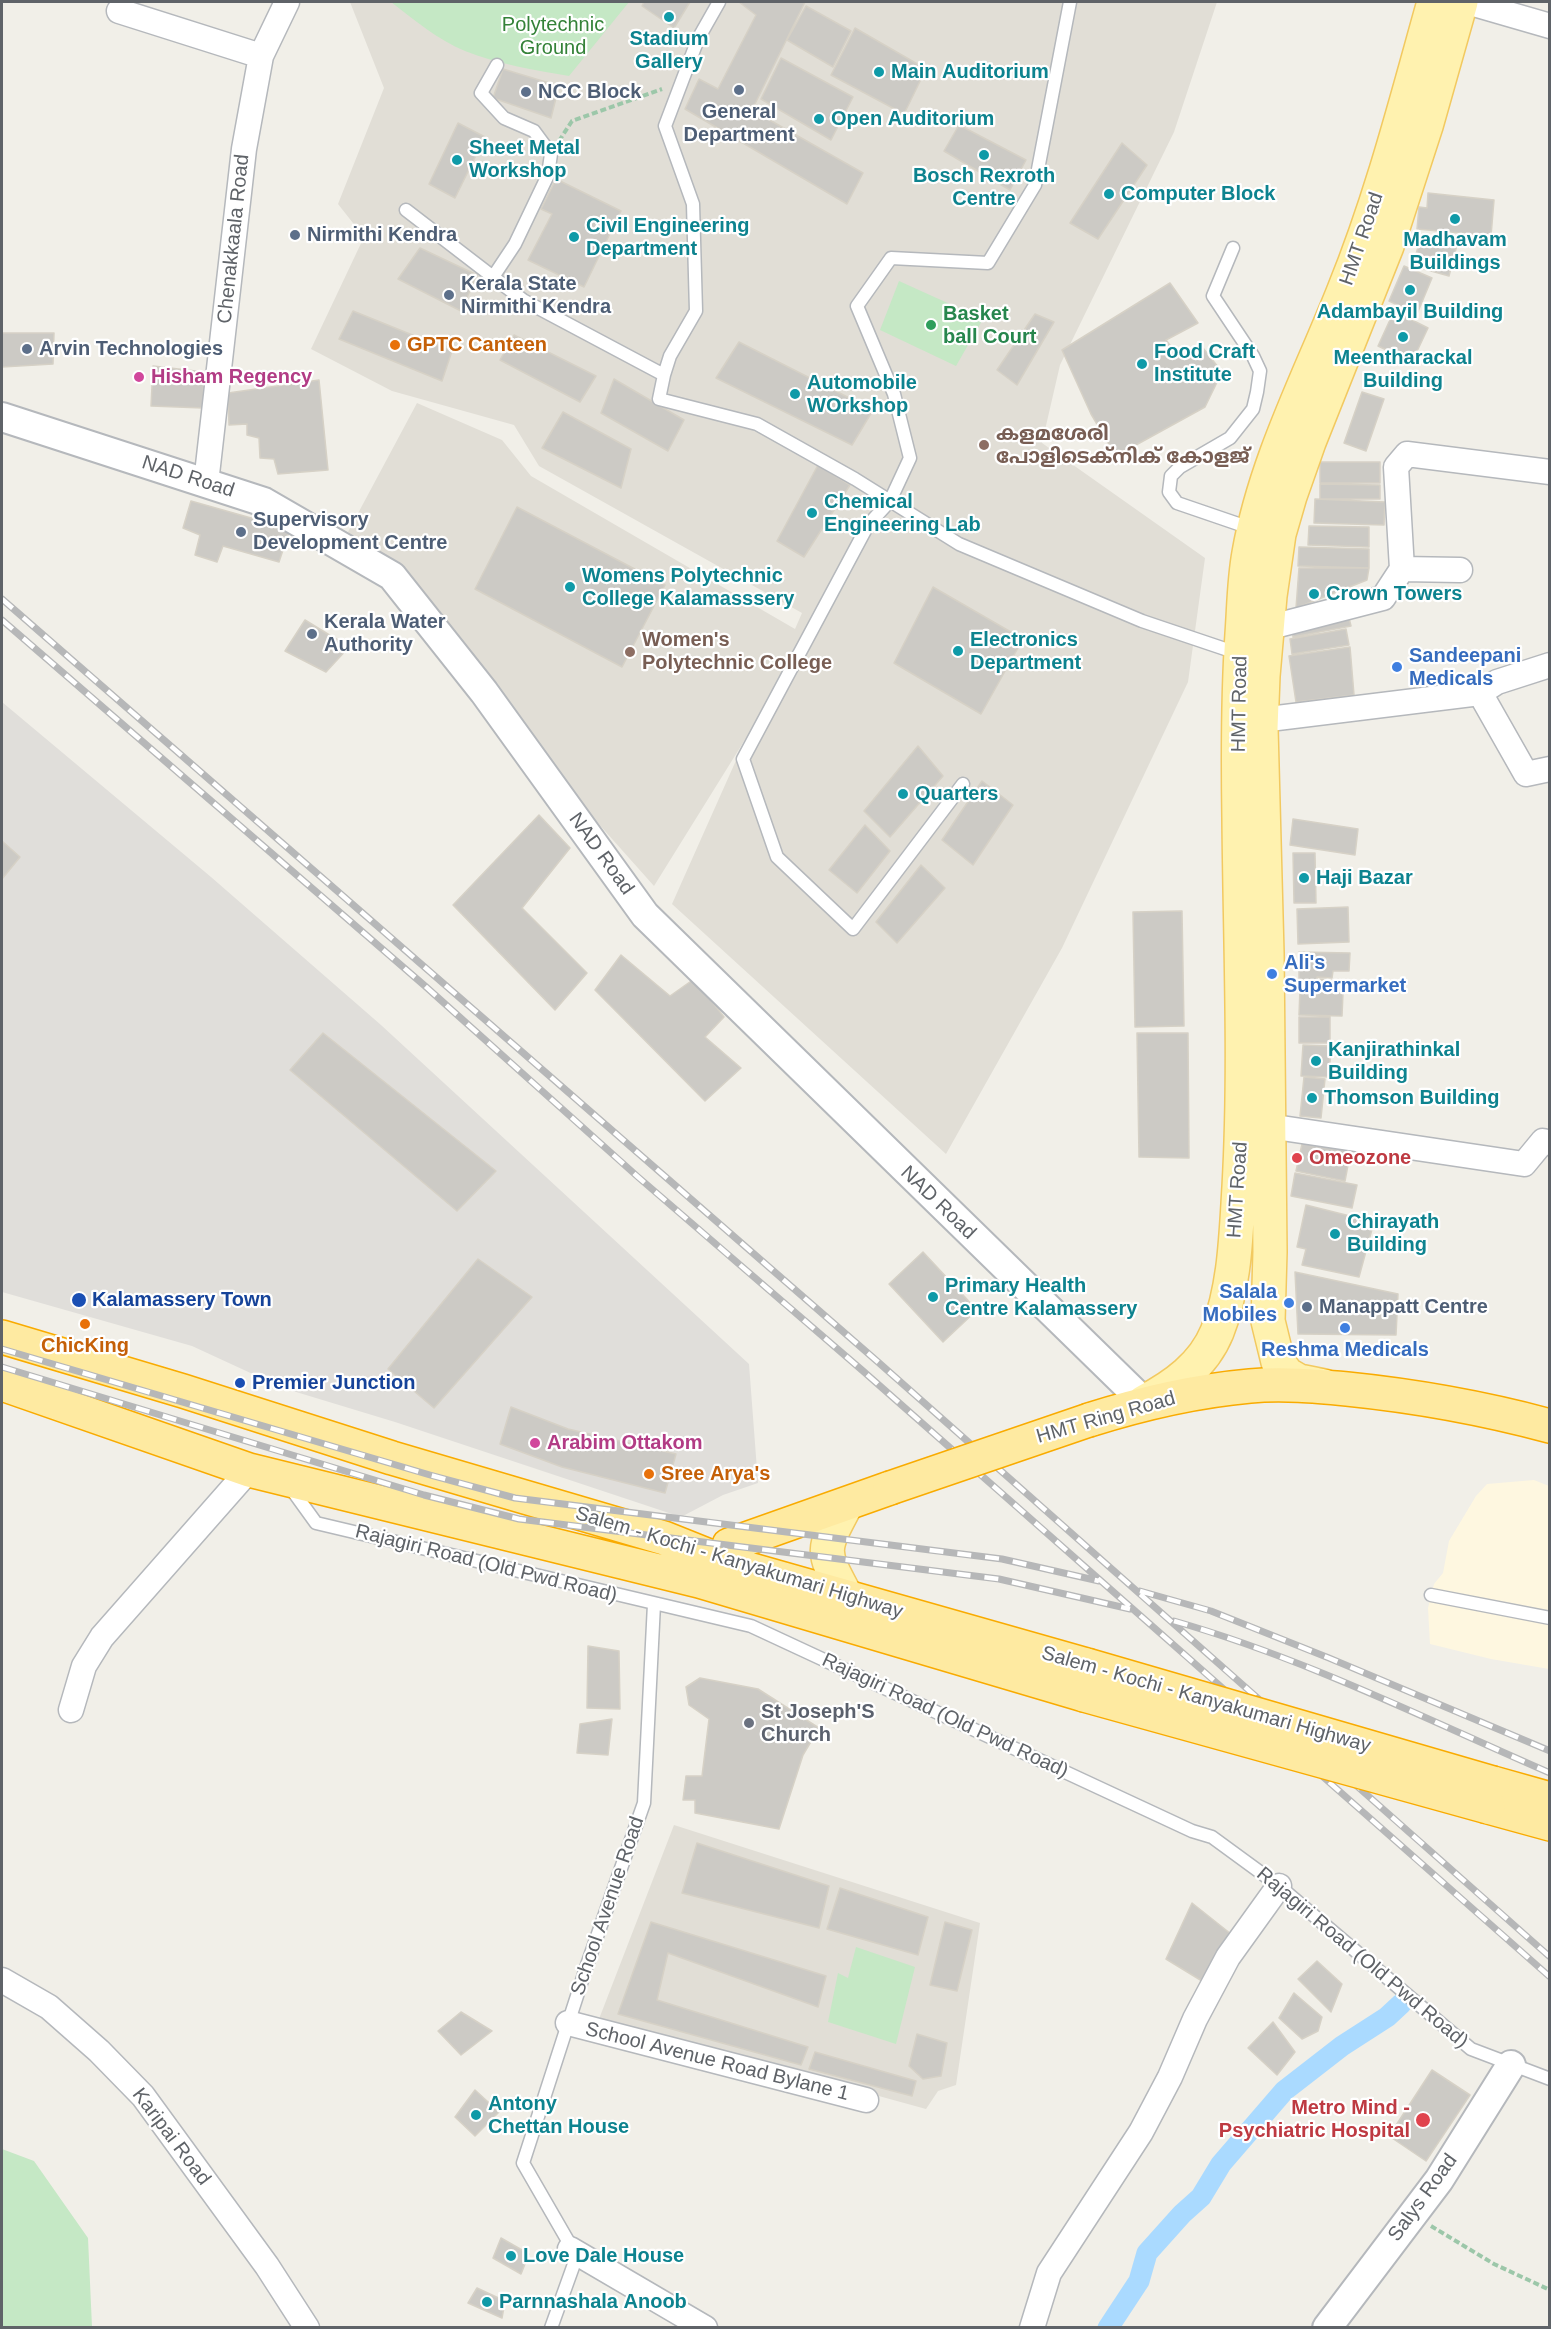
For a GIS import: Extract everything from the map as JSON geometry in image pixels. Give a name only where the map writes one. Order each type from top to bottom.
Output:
[{"type":"highway","name":"Salem - Kochi - Kanyakumari Highway","points":[[2,1336],[392,1458],[664,1538],[724,1562],[773,1590],[1086,1680]]},
{"type":"highway","name":"Salem - Kochi - Kanyakumari Highway","points":[[2,1384],[286,1481],[699,1581],[847,1598],[1086,1680]]},
{"type":"highway","name":"HMT Ring Road","points":[[724,1562],[729,1545],[1144,1402],[1250,1386],[1329,1387],[1446,1402],[1550,1425]]},
{"type":"highway","points":[[1086,1680],[1491,1795],[1550,1824]]},
{"type":"highway","points":[[1491,1795],[1550,1799]]},
{"type":"main road","name":"HMT Road","points":[[1144,1402],[1171,1387],[1204,1356],[1217,1333],[1233,1271],[1243,1122],[1239,817],[1241,654],[1244,590],[1254,529],[1272,467],[1345,288],[1367,225],[1434,2]]},
{"type":"main road","name":"HMT Road","points":[[1329,1387],[1299,1381],[1287,1374],[1278,1362],[1268,1321],[1270,1252],[1267,942],[1261,720],[1267,628],[1279,534],[1290,496],[1309,442],[1387,246],[1426,126],[1461,2]]},
{"type":"main road","points":[[846,1505],[829,1539],[826,1555],[847,1598]]},
{"type":"street","name":"Chenakkaala Road","points":[[206,483],[244,149],[261,56],[287,2]]},
{"type":"street","points":[[1467,2],[1550,26]]},
{"type":"street","points":[[119,11],[261,56]]},
{"type":"street","name":"NAD Road","points":[[2,417],[264,502],[392,576],[484,692],[645,915],[1144,1402]]},
{"type":"street","points":[[1267,628],[1383,598],[1402,569],[1396,467],[1407,454],[1550,472]]},
{"type":"street","points":[[1402,569],[1460,570]]},
{"type":"street","points":[[1261,720],[1480,693],[1497,682],[1550,665]]},
{"type":"street","points":[[1480,693],[1526,774],[1550,769]]},
{"type":"street","points":[[1268,1126],[1524,1164],[1543,1141],[1550,1143]]},
{"type":"street","points":[[71,1710],[84,1666],[102,1637],[249,1470]]},
{"type":"street","points":[[1032,2328],[1049,2273],[1141,2132],[1170,2077],[1195,2019],[1228,1957],[1280,1886]]},
{"type":"street","name":"Karipai Road","points":[[2,1980],[49,2007],[99,2051],[143,2096],[267,2266],[307,2328]]},
{"type":"street","name":"School Avenue Road Bylane 1","points":[[568,2023],[866,2100]]},
{"type":"street","name":"Salys Road","points":[[1327,2328],[1439,2180],[1511,2064]]},
{"type":"street","points":[[570,2249],[705,2328]]},
{"type":"lane","points":[[719,2],[698,39],[665,126],[693,204],[696,311],[670,356],[660,399],[757,424],[959,544],[1142,621],[1241,654]]},
{"type":"lane","points":[[963,784],[853,928],[777,857],[743,759],[868,525],[890,501],[910,458],[894,394],[857,306],[891,258],[988,263],[1035,185],[1070,2]]},
{"type":"lane","points":[[493,277],[515,244],[548,175],[551,154],[534,131],[504,118],[481,93],[497,65]]},
{"type":"lane","points":[[406,210],[524,300],[664,375]]},
{"type":"lane","points":[[1233,248],[1213,296],[1253,356],[1260,371],[1253,409],[1230,438],[1180,467],[1171,476],[1169,492],[1177,502],[1254,529]]},
{"type":"lane","name":"Rajagiri Road (Old Pwd Road)","points":[[286,1481],[316,1523],[751,1626],[1182,1827],[1212,1837],[1280,1886],[1471,2049],[1550,2079]]},
{"type":"lane","points":[[1431,1595],[1550,1618]]},
{"type":"lane","name":"School Avenue Road","points":[[551,2328],[574,2264],[568,2241],[523,2163],[568,2023],[644,1803],[654,1604]]},
{"type":"path","points":[[551,154],[572,121],[681,83]]},
{"type":"path","points":[[1413,2214],[1494,2264],[1550,2290]]},
{"type":"shaded area","points":[[350,2],[1217,2],[1174,132],[1060,365],[1042,443],[1205,558],[1188,682],[1062,948],[946,1154],[672,904],[746,738],[654,886],[572,794],[402,571],[348,532],[417,403],[502,440],[531,476],[795,629],[802,613],[539,466],[514,425],[392,391],[311,349],[364,237],[338,204],[384,88]]},
{"type":"shaded area","points":[[2,702],[211,877],[381,1025],[749,1364],[758,1483],[723,1495],[681,1517],[395,1422],[283,1388],[192,1346],[2,1292]]},
{"type":"shaded area","points":[[1534,1480],[1549,1486],[1549,1669],[1491,1659],[1430,1644],[1428,1608],[1434,1584],[1443,1573],[1449,1541],[1476,1496],[1487,1484]]},
{"type":"shaded area","points":[[674,1825],[980,1923],[956,2085],[938,2091],[926,2109],[599,2019]]},
{"type":"green space","name":"Polytechnic Ground","points":[[391,2],[629,2],[569,76],[477,56],[436,35]]},
{"type":"green space","name":"Basket ball Court","points":[[899,281],[983,319],[956,366],[880,330]]},
{"type":"green space","points":[[856,1947],[915,1967],[896,2044],[828,2022],[838,1973],[848,1978]]},
{"type":"green space","points":[[2,2149],[34,2161],[88,2238],[92,2327],[2,2327]]},
{"type":"building","name":"Stadium Gallery","points":[[644,2],[690,2],[674,28],[642,6]]},
{"type":"building","points":[[739,2],[805,2],[752,110],[863,173],[847,204],[685,109],[699,79],[718,89],[756,15]]},
{"type":"building","points":[[806,6],[851,31],[833,67],[787,40]]},
{"type":"building","name":"Main Auditorium","points":[[855,28],[926,69],[904,114],[831,75]]},
{"type":"building","name":"Open Auditorium","points":[[781,58],[853,97],[831,140],[761,99]]},
{"type":"building","name":"NCC Block","points":[[503,69],[559,86],[551,118],[493,98]]},
{"type":"building","name":"Sheet Metal Workshop","points":[[458,123],[485,137],[455,198],[429,184]]},
{"type":"building","name":"Bosch Rexroth Centre","points":[[959,125],[1026,160],[1010,190],[944,151]]},
{"type":"building","name":"Computer Block","points":[[1122,143],[1147,165],[1098,239],[1070,223]]},
{"type":"building","name":"Civil Engineering Department","points":[[556,179],[621,211],[584,287],[528,260],[552,214],[541,209]]},
{"type":"building","name":"Madhavam Buildings","points":[[1428,193],[1494,200],[1491,236],[1417,229],[1419,207],[1427,208]]},
{"type":"building","points":[[1421,235],[1457,245],[1449,276],[1413,266]]},
{"type":"building","name":"Kerala State Nirmithi Kendra","points":[[420,248],[477,275],[461,311],[398,279]]},
{"type":"building","name":"Adambayil Building","points":[[1404,266],[1432,278],[1417,314],[1389,301]]},
{"type":"building","name":"Food Craft Institute","points":[[1170,283],[1198,323],[1166,340],[1179,357],[1203,348],[1222,372],[1205,407],[1116,456],[1091,414],[1062,350]]},
{"type":"building","name":"GPTC Canteen","points":[[353,311],[452,351],[442,381],[339,339]]},
{"type":"building","name":"Meentharackal Building","points":[[1394,311],[1428,328],[1412,362],[1378,346]]},
{"type":"building","points":[[1035,314],[1054,322],[1017,385],[997,370]]},
{"type":"building","name":"Arvin Technologies","points":[[2,333],[54,333],[53,364],[2,367]]},
{"type":"building","points":[[514,335],[596,376],[580,402],[500,360]]},
{"type":"building","name":"Automobile WOrkshop","points":[[739,342],[873,410],[852,445],[716,378]]},
{"type":"building","points":[[153,366],[204,372],[203,408],[151,406]]},
{"type":"building","points":[[614,379],[684,420],[668,451],[601,413]]},
{"type":"building","points":[[319,380],[328,470],[278,474],[274,459],[260,458],[259,438],[247,435],[247,424],[229,425],[228,393]]},
{"type":"building","points":[[1362,392],[1384,399],[1366,451],[1344,443]]},
{"type":"building","name":"GPTC Canteen","points":[[563,412],[631,449],[621,488],[542,448]]},
{"type":"building","points":[[1320,462],[1380,462],[1380,483],[1320,483]]},
{"type":"building","name":"Chemical Engineering Lab","points":[[818,465],[850,485],[804,557],[777,541]]},
{"type":"building","points":[[1320,484],[1380,485],[1380,499],[1320,499]]},
{"type":"building","points":[[1315,499],[1385,502],[1384,525],[1314,523]]},
{"type":"building","name":"Supervisory Development Centre","points":[[191,501],[290,529],[279,562],[223,546],[217,562],[195,555],[200,535],[183,528]]},
{"type":"building","name":"Womens Polytechnic College Kalamasssery","points":[[517,507],[665,585],[622,667],[475,589]]},
{"type":"building","points":[[1309,526],[1369,527],[1369,547],[1308,545]]},
{"type":"building","points":[[1299,547],[1369,549],[1369,568],[1298,566]]},
{"type":"building","name":"Crown Towers","points":[[1299,568],[1369,568],[1367,580],[1296,608]]},
{"type":"building","name":"Electronics Department","points":[[933,587],[1023,639],[981,714],[894,663]]},
{"type":"building","points":[[1347,610],[1351,626],[1293,637],[1292,623]]},
{"type":"building","name":"Kerala Water Authority","points":[[305,620],[349,647],[326,672],[285,651]]},
{"type":"building","points":[[1346,629],[1349,645],[1292,654],[1290,639]]},
{"type":"building","points":[[1350,647],[1354,695],[1296,702],[1289,656]]},
{"type":"building","name":"Quarters","points":[[918,746],[943,776],[890,837],[864,811]]},
{"type":"building","points":[[982,781],[1013,805],[973,865],[942,840]]},
{"type":"building","points":[[539,815],[570,848],[522,908],[587,973],[555,1010],[453,905]]},
{"type":"building","points":[[1293,819],[1358,829],[1355,855],[1290,845]]},
{"type":"building","name":"Quarters","points":[[865,825],[890,851],[857,893],[829,870]]},
{"type":"building","points":[[2,841],[20,857],[2,879]]},
{"type":"building","name":"Haji Bazar","points":[[1293,853],[1315,853],[1316,903],[1294,903]]},
{"type":"building","points":[[921,865],[945,888],[897,943],[876,922]]},
{"type":"building","points":[[1348,907],[1349,942],[1298,944],[1297,909]]},
{"type":"building","points":[[1182,911],[1184,1026],[1135,1027],[1133,912]]},
{"type":"building","points":[[1299,952],[1350,953],[1349,971],[1333,971],[1332,978],[1317,977],[1318,986],[1299,986]]},
{"type":"building","points":[[621,955],[670,996],[694,979],[724,1017],[705,1037],[741,1068],[705,1101],[595,990]]},
{"type":"building","points":[[1320,979],[1331,980],[1330,993],[1343,993],[1342,1016],[1299,1015],[1300,989],[1320,989]]},
{"type":"building","points":[[1299,1017],[1330,1017],[1330,1043],[1299,1043]]},
{"type":"building","points":[[323,1033],[496,1171],[457,1211],[290,1070]]},
{"type":"building","points":[[1137,1033],[1188,1033],[1189,1158],[1139,1157]]},
{"type":"building","name":"Kanjirathinkal Building","points":[[1303,1045],[1331,1046],[1329,1077],[1301,1076]]},
{"type":"building","name":"Thomson Building","points":[[1304,1077],[1325,1079],[1321,1118],[1300,1116]]},
{"type":"building","points":[[1304,1135],[1352,1144],[1345,1181],[1296,1171]]},
{"type":"building","points":[[1295,1173],[1357,1185],[1352,1208],[1291,1196]]},
{"type":"building","name":"Chirayath Building","points":[[1306,1205],[1374,1222],[1359,1277],[1302,1265],[1306,1249],[1297,1247]]},
{"type":"building","name":"Primary Health Centre Kalamassery","points":[[923,1252],[977,1310],[943,1342],[889,1284]]},
{"type":"building","points":[[478,1259],[532,1297],[434,1408],[388,1369]]},
{"type":"building","points":[[1295,1272],[1398,1294],[1396,1335],[1298,1334]]},
{"type":"building","points":[[511,1407],[568,1429],[676,1454],[665,1493],[562,1467],[500,1444]]},
{"type":"building","points":[[588,1646],[619,1651],[620,1709],[587,1708]]},
{"type":"building","points":[[700,1678],[758,1689],[819,1728],[803,1755],[779,1829],[695,1813],[695,1800],[683,1800],[686,1776],[702,1776],[709,1719],[689,1705],[686,1687]]},
{"type":"building","points":[[612,1719],[608,1755],[577,1753],[580,1724]]},
{"type":"building","points":[[697,1843],[829,1886],[819,1928],[682,1893]]},
{"type":"building","points":[[840,1888],[928,1917],[918,1955],[827,1929]]},
{"type":"building","points":[[1192,1903],[1231,1934],[1202,1981],[1166,1959]]},
{"type":"building","points":[[651,1922],[826,1976],[818,2007],[668,1953],[657,2000],[808,2047],[801,2065],[618,2014]]},
{"type":"building","points":[[945,1922],[972,1930],[957,1991],[930,1985]]},
{"type":"building","points":[[1317,1961],[1342,1984],[1331,2012],[1298,1979]]},
{"type":"building","points":[[1294,1993],[1322,2017],[1318,2031],[1302,2039],[1279,2018]]},
{"type":"building","points":[[461,2012],[492,2031],[461,2055],[438,2031]]},
{"type":"building","points":[[1273,2022],[1295,2052],[1277,2075],[1248,2048]]},
{"type":"building","points":[[917,2034],[947,2043],[941,2076],[923,2079],[909,2066]]},
{"type":"building","points":[[815,2052],[916,2081],[912,2096],[809,2069]]},
{"type":"building","points":[[1432,2070],[1470,2095],[1426,2161],[1389,2136]]},
{"type":"building","name":"Antony Chettan House","points":[[475,2090],[499,2112],[475,2136],[455,2117]]},
{"type":"building","name":"Love Dale House","points":[[501,2238],[529,2254],[521,2274],[493,2258]]},
{"type":"building","name":"Parnnashala Anoob","points":[[477,2288],[505,2301],[502,2318],[468,2303]]},
{"type":"waterway","points":[[1108,2328],[1139,2281],[1147,2253],[1182,2214],[1201,2197],[1221,2164],[1284,2091],[1342,2046],[1387,2017],[1401,2004]]},
{"type":"railway","points":[[2,599],[878,1362],[1550,1957]]},
{"type":"railway","points":[[2,620],[425,986],[638,1177],[863,1371],[1550,1977]]},
{"type":"railway","points":[[2,1349],[515,1498],[1002,1559],[1099,1581]]},
{"type":"railway","points":[[2,1367],[424,1495],[519,1519],[999,1579],[1130,1609]]},
{"type":"railway","points":[[1140,1591],[1211,1611],[1550,1751]]},
{"type":"railway","points":[[1174,1621],[1317,1671],[1550,1773]]},
{"type":"place","name":"Stadium Gallery","points":[[669,17]]},
{"type":"place","name":"Main Auditorium","points":[[879,72]]},
{"type":"place","name":"General Department","points":[[739,90]]},
{"type":"place","name":"NCC Block","points":[[526,92]]},
{"type":"place","name":"Open Auditorium","points":[[819,119]]},
{"type":"place","name":"Bosch Rexroth Centre","points":[[984,155]]},
{"type":"place","name":"Sheet Metal Workshop","points":[[457,160]]},
{"type":"place","name":"Computer Block","points":[[1109,194]]},
{"type":"place","name":"Madhavam Buildings","points":[[1455,219]]},
{"type":"place","name":"Nirmithi Kendra","points":[[295,235]]},
{"type":"place","name":"Civil Engineering Department","points":[[574,237]]},
{"type":"place","name":"Adambayil Building","points":[[1410,290]]},
{"type":"place","name":"Kerala State Nirmithi Kendra","points":[[449,295]]},
{"type":"place","name":"Basket ball Court","points":[[931,325]]},
{"type":"place","name":"Meentharackal Building","points":[[1403,337]]},
{"type":"place","name":"GPTC Canteen","points":[[395,345]]},
{"type":"place","name":"Arvin Technologies","points":[[27,349]]},
{"type":"place","name":"Food Craft Institute","points":[[1142,364]]},
{"type":"place","name":"Hisham Regency","points":[[139,377]]},
{"type":"place","name":"Automobile WOrkshop","points":[[795,394]]},
{"type":"place","name":"കളമശേരി പോളിടെക്നിക് കോളജ്","points":[[984,445]]},
{"type":"place","name":"Chemical Engineering Lab","points":[[812,513]]},
{"type":"place","name":"Supervisory Development Centre","points":[[241,532]]},
{"type":"place","name":"Womens Polytechnic College Kalamasssery","points":[[570,587]]},
{"type":"place","name":"Crown Towers","points":[[1314,594]]},
{"type":"place","name":"Kerala Water Authority","points":[[312,634]]},
{"type":"place","name":"Electronics Department","points":[[958,651]]},
{"type":"place","name":"Women's Polytechnic College","points":[[630,652]]},
{"type":"place","name":"Sandeepani Medicals","points":[[1397,667]]},
{"type":"place","name":"Quarters","points":[[903,794]]},
{"type":"place","name":"Haji Bazar","points":[[1304,878]]},
{"type":"place","name":"Ali's Supermarket","points":[[1272,974]]},
{"type":"place","name":"Kanjirathinkal Building","points":[[1316,1061]]},
{"type":"place","name":"Thomson Building","points":[[1312,1098]]},
{"type":"place","name":"Omeozone","points":[[1297,1158]]},
{"type":"place","name":"Chirayath Building","points":[[1335,1234]]},
{"type":"place","name":"Primary Health Centre Kalamassery","points":[[933,1297]]},
{"type":"place","name":"Kalamassery Town","points":[[79,1300]]},
{"type":"place","name":"Salala Mobiles","points":[[1289,1303]]},
{"type":"place","name":"Manappatt Centre","points":[[1307,1307]]},
{"type":"place","name":"ChicKing","points":[[85,1324]]},
{"type":"place","name":"Reshma Medicals","points":[[1345,1328]]},
{"type":"place","name":"Premier Junction","points":[[240,1383]]},
{"type":"place","name":"Arabim Ottakom","points":[[535,1443]]},
{"type":"place","name":"Sree Arya's","points":[[649,1474]]},
{"type":"place","name":"St Joseph'S Church","points":[[749,1723]]},
{"type":"place","name":"Antony Chettan House","points":[[476,2115]]},
{"type":"place","name":"Metro Mind - Psychiatric Hospital","points":[[1423,2120]]},
{"type":"place","name":"Love Dale House","points":[[511,2256]]},
{"type":"place","name":"Parnnashala Anoob","points":[[487,2302]]}]
